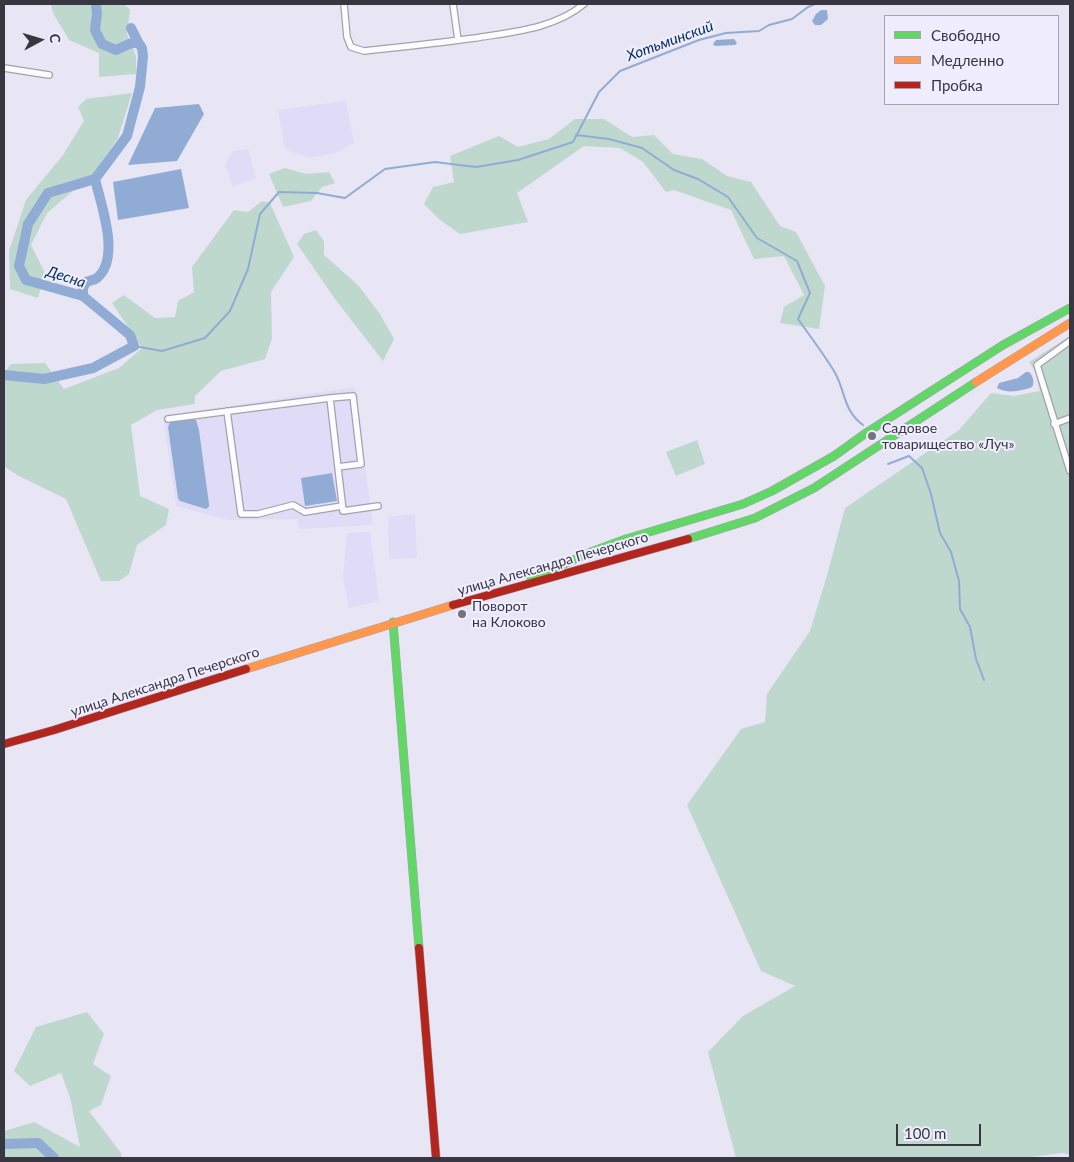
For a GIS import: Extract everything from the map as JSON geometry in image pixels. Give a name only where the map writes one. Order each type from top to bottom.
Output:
[{"type":"street","points":[[344,4],[347,37],[351,47],[364,51],[531,30],[562,17],[584,4]]},
{"type":"street","points":[[453,4],[458,40]]},
{"type":"street","points":[[4,68],[49,75]]},
{"type":"street","points":[[506,590],[591,552],[626,539],[743,504],[772,491],[834,456],[866,433],[1003,345],[1070,308]]},
{"type":"street","name":"улица Александра Печерского","points":[[4,744],[54,730],[394,622],[755,518],[844,470],[980,379],[1070,323]]},
{"type":"street","points":[[1070,341],[1037,365],[1070,471]]},
{"type":"street","points":[[168,419],[353,396],[361,464],[338,467]]},
{"type":"street","points":[[330,398],[343,510],[378,506]]},
{"type":"street","points":[[226,411],[241,514],[258,514],[293,505],[304,512],[342,506]]},
{"type":"street","points":[[1054,424],[1070,418]]},
{"type":"street","points":[[394,622],[436,1158]]},
{"type":"shaded area","points":[[346,101],[354,143],[336,153],[308,158],[285,149],[278,110]]},
{"type":"shaded area","points":[[248,149],[256,178],[233,187],[225,164],[233,151]]},
{"type":"shaded area","points":[[355,387],[373,525],[299,529],[297,519],[228,520],[176,506],[163,416]]},
{"type":"shaded area","points":[[415,514],[417,558],[389,559],[388,517]]},
{"type":"shaded area","points":[[370,532],[379,601],[349,608],[343,577],[347,533]]},
{"type":"green space","points":[[51,4],[124,4],[130,10],[127,34],[136,56],[136,74],[99,77],[99,53],[69,40],[53,13]]},
{"type":"green space","points":[[132,93],[118,138],[94,173],[47,213],[31,245],[45,273],[38,298],[10,289],[9,251],[26,200],[63,155],[84,121],[78,107],[86,99]]},
{"type":"green space","points":[[575,119],[604,119],[632,137],[654,135],[673,154],[702,159],[727,176],[751,182],[780,226],[796,232],[825,286],[819,329],[780,323],[784,307],[804,295],[784,256],[754,259],[731,210],[674,190],[666,192],[643,162],[620,148],[584,146],[517,193],[528,222],[460,234],[440,220],[424,204],[433,187],[454,182],[450,156],[499,136],[518,147],[549,139]]},
{"type":"green space","points":[[285,168],[306,174],[329,172],[335,183],[322,187],[311,201],[283,207],[269,174]]},
{"type":"green space","points":[[262,201],[270,203],[294,257],[271,292],[272,338],[265,359],[221,371],[195,396],[195,404],[157,410],[131,425],[140,496],[169,509],[166,525],[137,545],[129,574],[119,581],[101,581],[66,499],[17,475],[4,466],[4,373],[11,364],[45,363],[64,389],[119,368],[142,348],[112,303],[124,295],[155,318],[175,317],[178,301],[194,292],[192,267],[234,210],[248,212]]},
{"type":"green space","points":[[316,230],[324,241],[324,255],[358,285],[380,314],[394,339],[383,361],[335,299],[297,244],[304,234]]},
{"type":"green space","points":[[1070,336],[1070,1155],[1063,1153],[1024,1158],[736,1158],[708,1052],[743,1016],[795,986],[761,971],[687,805],[741,729],[765,722],[767,694],[810,631],[845,508],[959,430],[991,393],[1014,396],[1040,391],[1035,371],[1029,362]]},
{"type":"green space","points":[[697,440],[705,464],[676,476],[666,452]]},
{"type":"green space","points":[[87,1012],[104,1034],[93,1064],[111,1076],[101,1105],[89,1111],[121,1153],[122,1158],[4,1158],[4,1131],[34,1122],[80,1147],[70,1097],[61,1073],[30,1086],[14,1071],[36,1027]]},
{"type":"water","points":[[821,10],[827,10],[828,19],[821,25],[815,25],[812,21]]},
{"type":"water","points":[[734,39],[737,43],[735,45],[715,46],[713,44],[716,40]]},
{"type":"water","points":[[199,104],[204,114],[177,161],[128,165],[155,108]]},
{"type":"water","points":[[181,169],[189,208],[118,220],[113,182]]},
{"type":"water","points":[[1029,372],[1032,377],[1032,387],[1015,391],[1005,391],[997,388],[999,383],[1018,378]]},
{"type":"water","points":[[191,418],[196,420],[199,430],[209,504],[209,507],[206,509],[180,501],[178,498],[168,427],[170,422],[174,420]]},
{"type":"water","points":[[332,473],[337,501],[305,506],[301,478]]},
{"type":"waterway","name":"Десна","points":[[4,375],[44,379],[93,368],[134,346],[130,335],[83,296],[26,280],[19,266],[28,224],[48,193],[95,179],[127,136],[140,87],[142,48],[138,42],[116,50],[102,44],[95,30],[96,4]]},
{"type":"waterway","name":"Хотьминский","points":[[134,346],[162,351],[205,338],[230,311],[248,269],[260,214],[279,192],[317,193],[345,198],[385,169],[435,162],[476,167],[518,160],[573,142],[599,92],[620,71],[699,40],[726,33],[759,31],[769,25],[792,19],[815,4]]},
{"type":"waterway","points":[[131,28],[138,42]]},
{"type":"waterway","points":[[576,135],[609,139],[642,148],[674,170],[698,179],[728,197],[757,238],[797,261],[810,293],[798,319],[838,378],[851,413],[863,425]]},
{"type":"waterway","points":[[83,296],[83,288],[86,282],[97,278],[104,269],[108,258],[105,216],[95,179]]},
{"type":"waterway","points":[[888,464],[909,456],[922,468],[931,494],[940,533],[951,552],[959,581],[960,609],[970,627],[976,659],[984,680]]},
{"type":"waterway","name":"Десна","points":[[4,1144],[38,1143],[54,1158]]},
{"type":"traffic: fast","points":[[531,579],[591,552],[626,539],[743,504],[772,491],[834,456],[866,433],[1003,345],[1070,308]]},
{"type":"traffic: fast","points":[[688,539],[755,518],[814,488],[976,382]]},
{"type":"traffic: fast","points":[[393,622],[419,948]]},
{"type":"traffic: slow","points":[[976,382],[1070,323]]},
{"type":"traffic: slow","points":[[246,669],[453,605]]},
{"type":"traffic: jam","points":[[453,605],[688,539]]},
{"type":"traffic: jam","points":[[4,744],[246,669]]},
{"type":"traffic: jam","points":[[419,948],[436,1158]]},
{"type":"place","name":"Садовое товарищество «Луч»","points":[[872,436]]},
{"type":"place","name":"Поворот на Клоково","points":[[462,614]]}]
